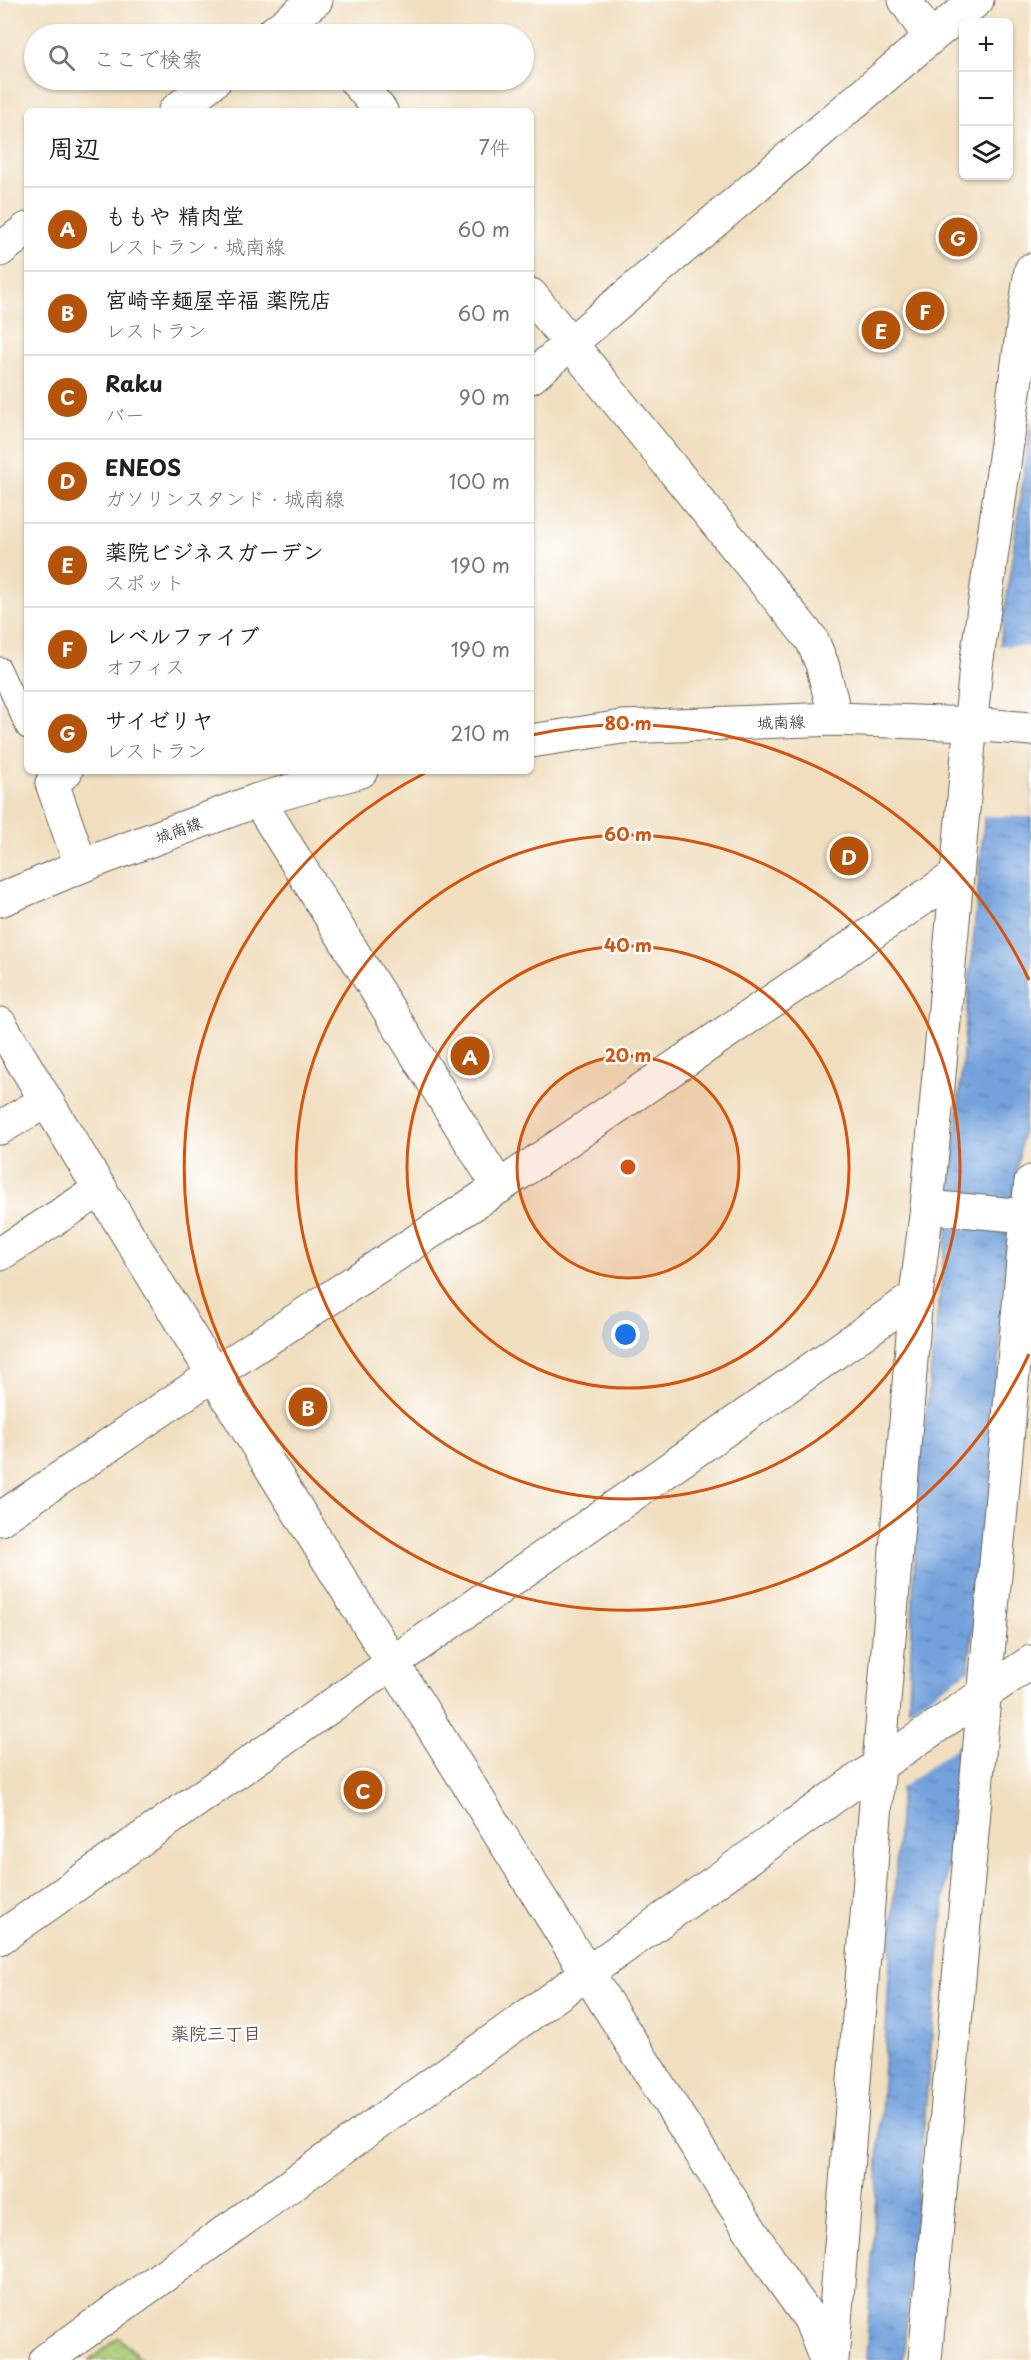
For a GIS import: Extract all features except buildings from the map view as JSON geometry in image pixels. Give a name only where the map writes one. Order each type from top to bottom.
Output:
[{"type":"street","points":[[905,0],[930,38]]},
{"type":"street","points":[[534,374],[977,0]]},
{"type":"street","points":[[288,24],[307,12]]},
{"type":"street","points":[[179,108],[202,90]]},
{"type":"street","points":[[363,90],[378,108]]},
{"type":"street","points":[[0,250],[24,231]]},
{"type":"street","points":[[832,2360],[889,1759],[916,1296],[936,1208],[957,875],[980,725],[976,666],[1031,270]]},
{"type":"street","points":[[534,299],[812,640],[822,664],[836,719]]},
{"type":"street","name":"城南線","points":[[534,741],[622,727],[836,719],[1031,729]]},
{"type":"street","name":"城南線","points":[[0,900],[81,866],[258,800],[350,774]]},
{"type":"street","points":[[55,775],[81,866]]},
{"type":"street","points":[[258,800],[499,1186]]},
{"type":"street","points":[[0,1519],[214,1374],[499,1186],[957,875]]},
{"type":"street","points":[[0,1024],[393,1664],[587,1974],[782,2280],[810,2319],[826,2360]]},
{"type":"street","points":[[0,1128],[46,1101]]},
{"type":"street","points":[[925,2360],[977,1700],[1022,1215],[1031,1182]]},
{"type":"street","points":[[0,1254],[101,1189]]},
{"type":"street","points":[[936,1208],[1022,1215]]},
{"type":"street","points":[[0,1938],[916,1296]]},
{"type":"street","points":[[46,2360],[889,1759],[1031,1662]]},
{"type":"lane","points":[[0,668],[24,721]]},
{"type":"green space","points":[[119,2337],[142,2360],[89,2360]]},
{"type":"water","points":[[1031,421],[1031,1075],[1007,1237],[990,1496],[957,1757],[903,2360],[866,2360],[900,1799],[909,1706],[917,1489],[947,1231],[1000,645]]},
{"type":"pier","points":[[997,645],[1031,647],[1031,817],[982,816]]},
{"type":"pier","points":[[970,1670],[962,1743],[898,1790],[905,1712]]},
{"type":"place","name":"サイゼリヤ","points":[[958,237]]},
{"type":"place","name":"レベルファイブ","points":[[925,311]]},
{"type":"place","name":"薬院ビジネスガーデン","points":[[881,330]]},
{"type":"place","name":"ENEOS","points":[[849,856]]},
{"type":"place","name":"ももや 精肉堂","points":[[470,1056]]},
{"type":"place","name":"宮崎辛麺屋辛福 薬院店","points":[[308,1407]]},
{"type":"place","name":"Raku","points":[[363,1790]]},
{"type":"district","name":"薬院三丁目","points":[[216,2032]]}]
